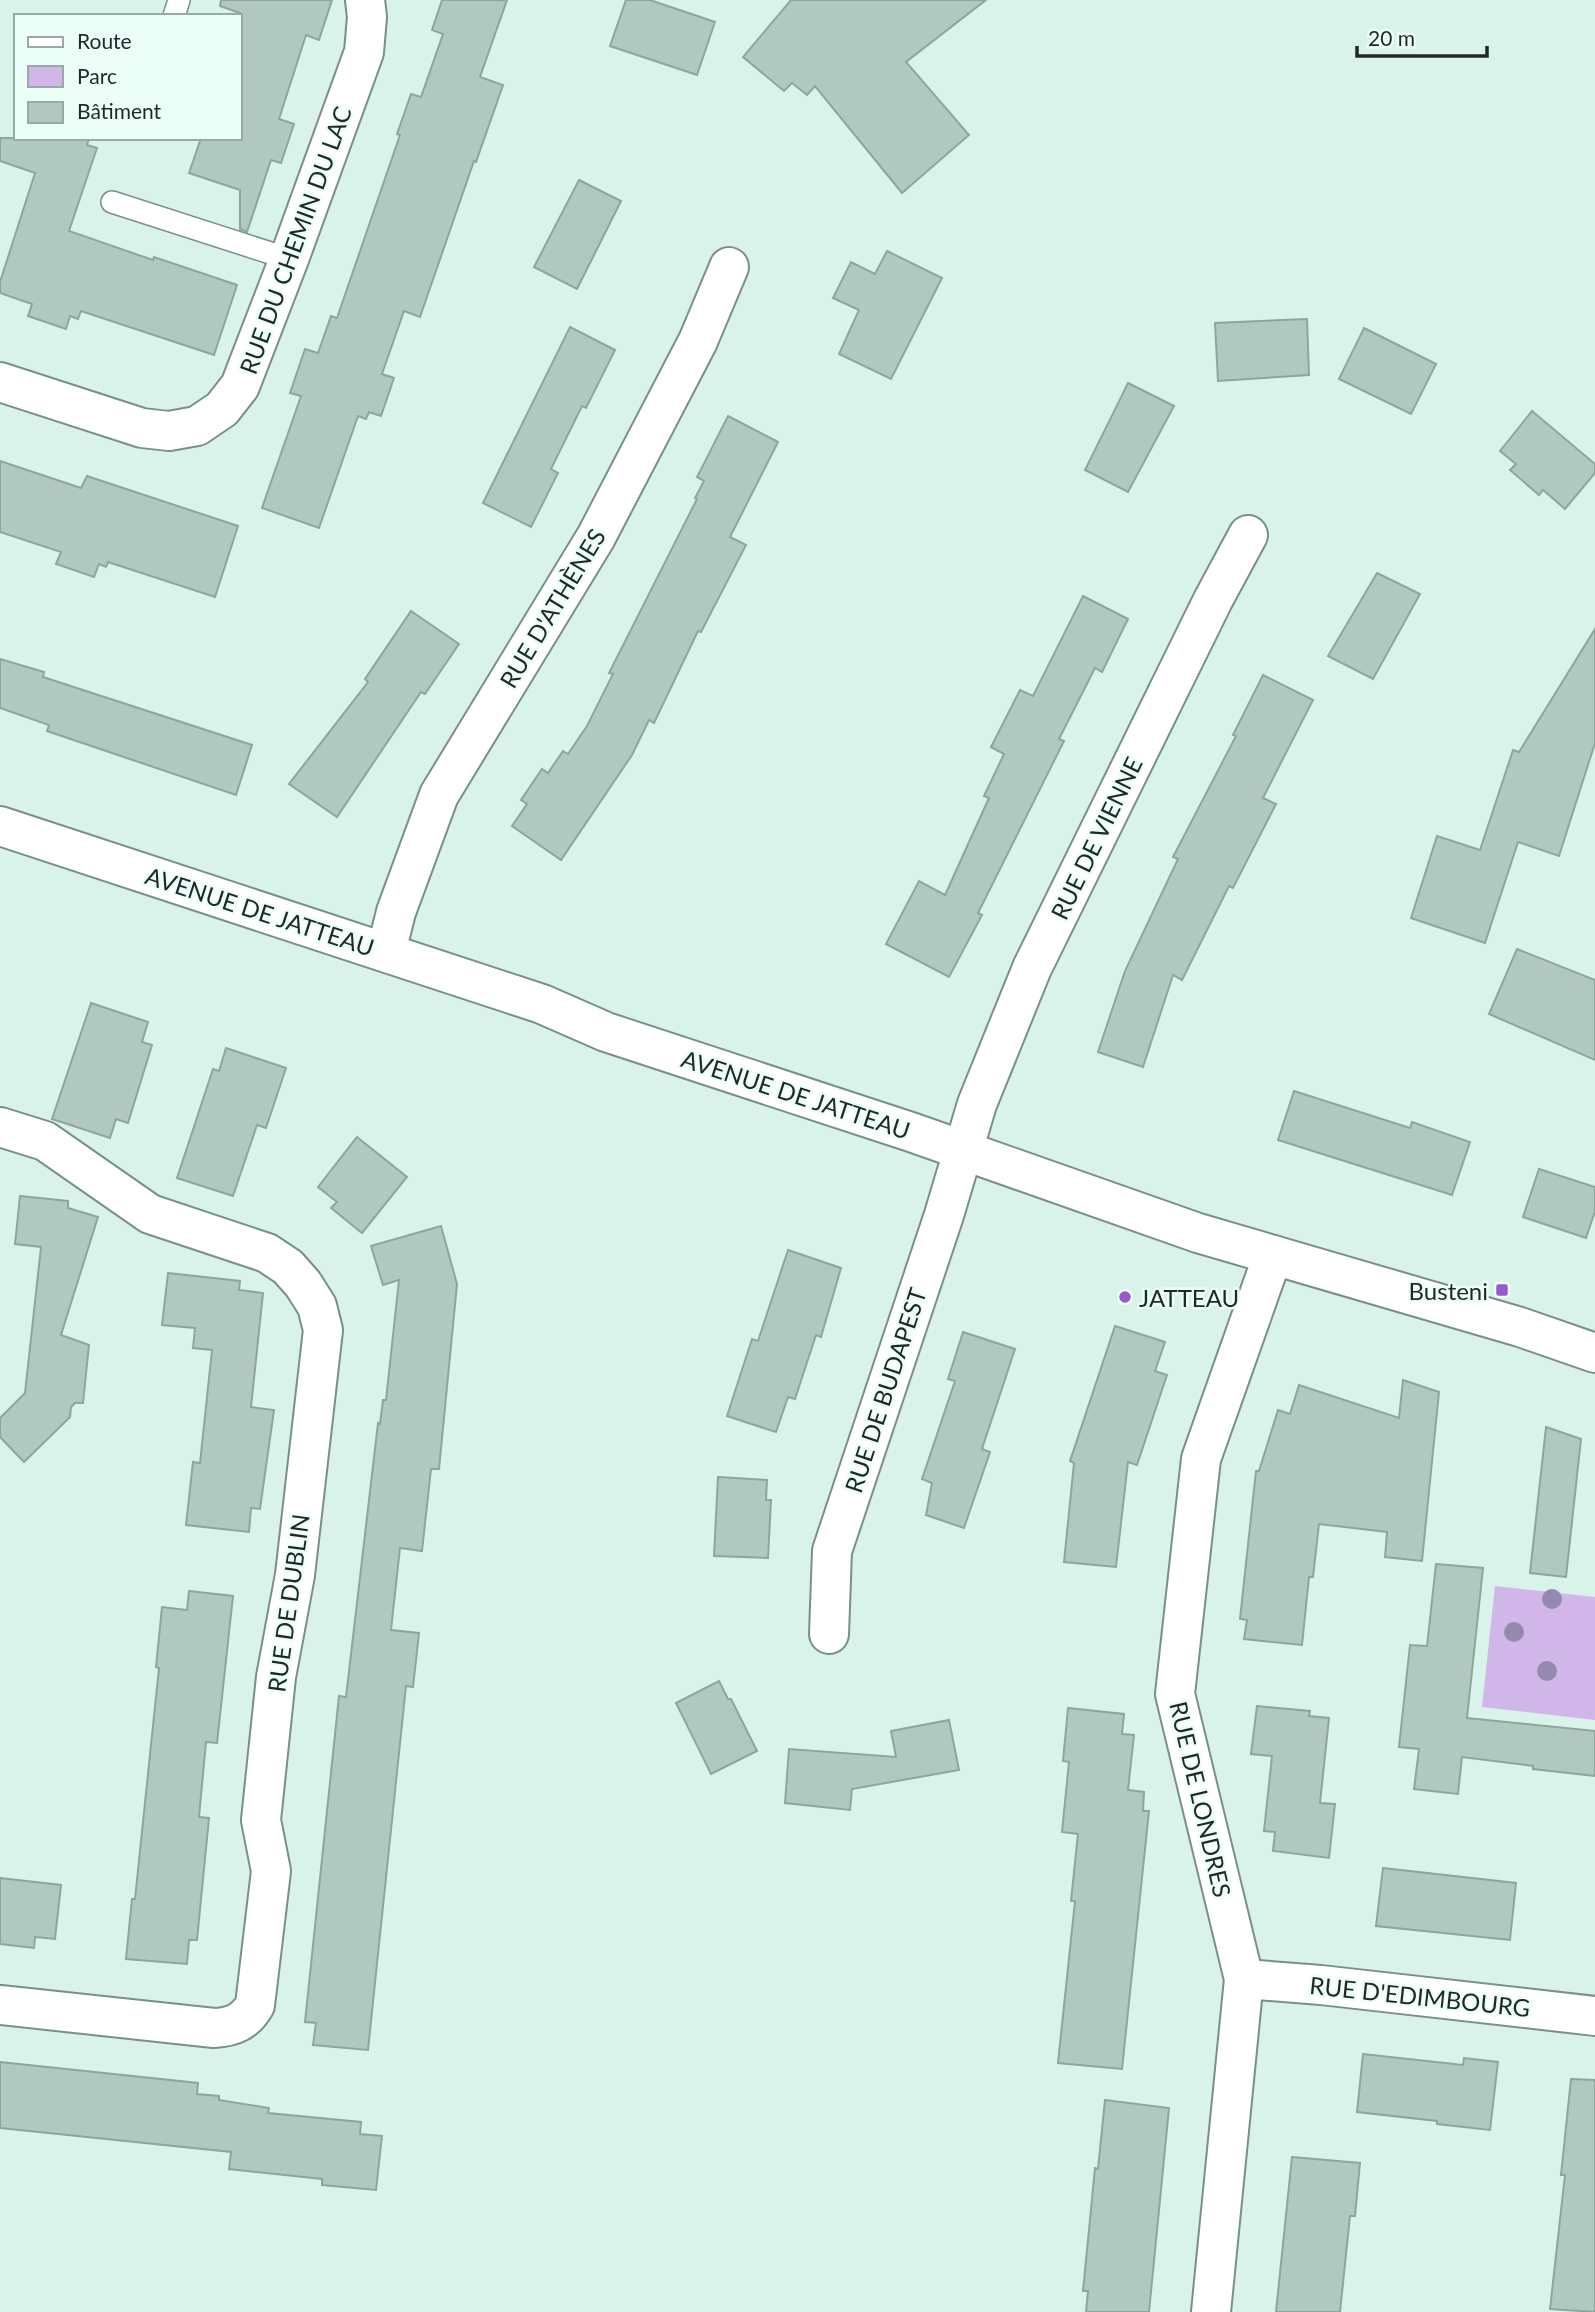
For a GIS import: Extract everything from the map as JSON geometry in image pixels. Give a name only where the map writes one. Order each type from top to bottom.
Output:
[{"type":"street","name":"RUE DU CHEMIN DU LAC","points":[[0,382],[142,428],[169,431],[197,426],[222,409],[240,386],[364,52],[367,17],[365,0]]},
{"type":"street","name":"RUE D'ATHÈNES","points":[[386,952],[396,912],[439,795],[596,537],[698,341],[729,267]]},
{"type":"street","name":"RUE DE VIENNE","points":[[963,1150],[977,1104],[1032,968],[1207,612],[1248,535]]},
{"type":"street","name":"AVENUE DE JATTEAU","points":[[0,826],[542,1004],[606,1032],[963,1150],[1198,1233],[1520,1327],[1595,1353]]},
{"type":"street","name":"RUE DE DUBLIN","points":[[0,1127],[45,1141],[150,1214],[267,1253],[288,1267],[303,1284],[317,1306],[324,1330],[295,1575],[276,1677],[261,1820],[271,1871],[256,2005],[250,2015],[240,2023],[214,2028],[0,2005]]},
{"type":"street","name":"RUE DE BUDAPEST","points":[[829,1634],[832,1551],[944,1215],[963,1150]]},
{"type":"street","name":"RUE DE LONDRES","points":[[1211,2312],[1244,1979],[1175,1694],[1201,1459],[1273,1255]]},
{"type":"street","name":"RUE D'EDIMBOURG","points":[[1244,1979],[1321,1985],[1595,2016]]},
{"type":"lane","points":[[112,202],[289,259]]},
{"type":"green space","points":[[1495,1586],[1595,1597],[1595,1720],[1482,1707]]},
{"type":"building","points":[[221,0],[332,0],[319,40],[306,35],[279,119],[294,124],[281,163],[271,160],[247,232],[240,229],[240,190],[189,173],[200,140],[242,140],[242,14],[220,6]]},
{"type":"building","points":[[442,0],[507,0],[480,77],[503,85],[420,317],[404,311],[382,374],[394,378],[381,416],[369,412],[366,419],[358,416],[319,528],[262,508],[301,396],[290,393],[305,349],[318,353],[331,316],[337,318],[400,135],[397,134],[411,94],[421,97],[443,34],[432,30]]},
{"type":"building","points":[[626,0],[650,0],[715,22],[697,75],[610,46]]},
{"type":"building","points":[[791,0],[986,0],[906,62],[969,135],[902,193],[815,86],[807,95],[792,83],[784,91],[743,57]]},
{"type":"building","points":[[0,138],[88,140],[87,145],[97,148],[69,231],[237,285],[214,355],[81,311],[78,319],[70,316],[66,329],[28,316],[32,304],[0,293],[0,282],[35,173],[0,161]]},
{"type":"building","points":[[579,180],[621,201],[577,289],[534,267]]},
{"type":"building","points":[[887,251],[942,278],[891,379],[839,354],[859,310],[833,298],[851,262],[875,274]]},
{"type":"building","points":[[1307,319],[1309,375],[1218,381],[1215,323]]},
{"type":"building","points":[[570,327],[615,350],[586,408],[582,406],[551,469],[558,473],[531,527],[483,503]]},
{"type":"building","points":[[1364,328],[1436,364],[1411,414],[1339,379]]},
{"type":"building","points":[[1128,383],[1174,406],[1128,492],[1085,470]]},
{"type":"building","points":[[1532,411],[1595,464],[1595,473],[1565,509],[1543,490],[1539,495],[1510,470],[1516,464],[1500,451]]},
{"type":"building","points":[[728,416],[778,442],[730,537],[746,545],[701,632],[698,631],[654,723],[649,720],[632,755],[561,860],[512,826],[527,804],[521,800],[542,769],[548,773],[563,751],[568,754],[587,726],[613,674],[609,673],[697,499],[695,498],[704,481],[697,477]]},
{"type":"building","points":[[0,461],[81,488],[87,476],[238,526],[215,597],[108,562],[106,567],[99,564],[94,577],[56,564],[61,552],[0,532]]},
{"type":"building","points":[[1377,573],[1420,594],[1373,679],[1328,656]]},
{"type":"building","points":[[1083,596],[1128,619],[1102,672],[1095,668],[1059,739],[1064,741],[978,913],[982,915],[949,977],[886,944],[919,881],[945,895],[989,798],[984,796],[1004,754],[991,747],[1020,690],[1033,696]]},
{"type":"building","points":[[411,611],[459,644],[425,694],[421,692],[337,817],[289,784],[368,682],[365,679]]},
{"type":"building","points":[[1595,629],[1595,743],[1559,856],[1518,842],[1485,943],[1411,918],[1437,836],[1480,850],[1513,750],[1519,752]]},
{"type":"building","points":[[0,659],[44,672],[43,677],[252,745],[236,795],[47,731],[49,725],[0,708]]},
{"type":"building","points":[[1263,675],[1313,700],[1263,798],[1276,804],[1233,888],[1229,886],[1182,980],[1173,975],[1143,1067],[1098,1052],[1125,971],[1178,859],[1173,857],[1236,736],[1233,735]]},
{"type":"building","points":[[1517,949],[1595,980],[1595,1060],[1489,1014]]},
{"type":"building","points":[[91,1003],[148,1022],[142,1042],[152,1045],[128,1123],[116,1119],[110,1138],[52,1119]]},
{"type":"building","points":[[226,1048],[286,1068],[266,1128],[257,1125],[233,1196],[177,1178],[213,1069],[219,1071]]},
{"type":"building","points":[[1294,1091],[1410,1128],[1412,1122],[1470,1142],[1452,1195],[1278,1140]]},
{"type":"building","points":[[357,1137],[407,1177],[362,1233],[331,1208],[337,1202],[318,1187]]},
{"type":"building","points":[[1539,1169],[1595,1187],[1595,1211],[1586,1238],[1523,1217]]},
{"type":"building","points":[[20,1196],[68,1201],[68,1208],[98,1217],[61,1335],[89,1345],[83,1403],[75,1403],[71,1407],[70,1417],[24,1462],[0,1437],[0,1418],[25,1393],[41,1247],[15,1244]]},
{"type":"building","points":[[441,1226],[457,1284],[439,1469],[431,1469],[422,1551],[400,1548],[391,1630],[419,1633],[413,1687],[406,1686],[368,2050],[313,2045],[316,2023],[305,2022],[339,1696],[346,1697],[378,1423],[380,1424],[383,1400],[386,1400],[399,1280],[383,1285],[371,1246]]},
{"type":"building","points":[[788,1250],[841,1268],[821,1337],[816,1335],[795,1399],[788,1397],[776,1432],[727,1416],[752,1339],[758,1341]]},
{"type":"building","points":[[168,1273],[240,1281],[239,1290],[263,1293],[251,1407],[274,1410],[260,1509],[251,1508],[249,1532],[186,1525],[193,1462],[200,1463],[212,1350],[193,1348],[195,1328],[162,1325]]},
{"type":"building","points":[[1115,1326],[1165,1342],[1155,1371],[1167,1375],[1137,1465],[1128,1462],[1116,1567],[1064,1562],[1074,1463],[1070,1461]]},
{"type":"building","points":[[963,1332],[1015,1349],[982,1449],[990,1452],[964,1528],[926,1515],[932,1483],[922,1479],[955,1381],[948,1379]]},
{"type":"building","points":[[1403,1380],[1439,1392],[1422,1561],[1385,1557],[1387,1532],[1319,1524],[1313,1577],[1309,1577],[1302,1645],[1244,1639],[1247,1620],[1240,1619],[1256,1471],[1259,1471],[1278,1410],[1290,1414],[1299,1385],[1399,1418]]},
{"type":"building","points":[[1546,1427],[1581,1439],[1566,1577],[1530,1573]]},
{"type":"building","points":[[718,1477],[767,1480],[766,1500],[771,1500],[768,1558],[714,1556]]},
{"type":"building","points":[[1436,1564],[1483,1568],[1467,1718],[1595,1731],[1595,1776],[1462,1757],[1458,1794],[1414,1789],[1419,1749],[1399,1747],[1410,1645],[1427,1646]]},
{"type":"building","points":[[189,1591],[233,1596],[217,1743],[206,1742],[199,1817],[209,1818],[197,1940],[189,1940],[187,1964],[126,1959],[132,1899],[135,1899],[159,1668],[156,1667],[162,1607],[187,1610]]},
{"type":"building","points":[[719,1681],[757,1751],[711,1774],[676,1703]]},
{"type":"building","points":[[1257,1706],[1310,1711],[1309,1716],[1329,1718],[1320,1803],[1335,1804],[1329,1858],[1273,1851],[1275,1832],[1264,1831],[1272,1756],[1251,1754]]},
{"type":"building","points":[[1068,1708],[1124,1714],[1122,1734],[1134,1735],[1128,1790],[1144,1792],[1143,1811],[1149,1811],[1122,2069],[1058,2063],[1075,1901],[1071,1901],[1078,1834],[1062,1832],[1069,1762],[1063,1761]]},
{"type":"building","points":[[949,1720],[959,1770],[852,1789],[850,1810],[785,1803],[789,1749],[896,1757],[891,1731]]},
{"type":"building","points":[[1383,1868],[1516,1883],[1510,1940],[1376,1926]]},
{"type":"building","points":[[0,1878],[61,1885],[55,1939],[35,1937],[34,1948],[0,1944]]},
{"type":"building","points":[[1363,2054],[1463,2065],[1464,2058],[1498,2062],[1490,2130],[1357,2112]]},
{"type":"building","points":[[0,2062],[198,2083],[197,2094],[219,2096],[219,2100],[269,2108],[268,2113],[361,2122],[360,2134],[382,2136],[376,2190],[322,2185],[322,2179],[229,2169],[231,2152],[0,2128]]},
{"type":"building","points":[[1571,2079],[1595,2080],[1595,2312],[1550,2309],[1565,2175],[1561,2175]]},
{"type":"building","points":[[1105,2100],[1169,2108],[1149,2312],[1086,2312],[1088,2291],[1083,2291],[1095,2168],[1098,2169]]},
{"type":"building","points":[[1292,2157],[1360,2163],[1355,2216],[1350,2216],[1340,2312],[1276,2312]]},
{"type":"place","name":"Busteni","points":[[1502,1290]]},
{"type":"place","name":"JATTEAU","points":[[1125,1297]]}]
